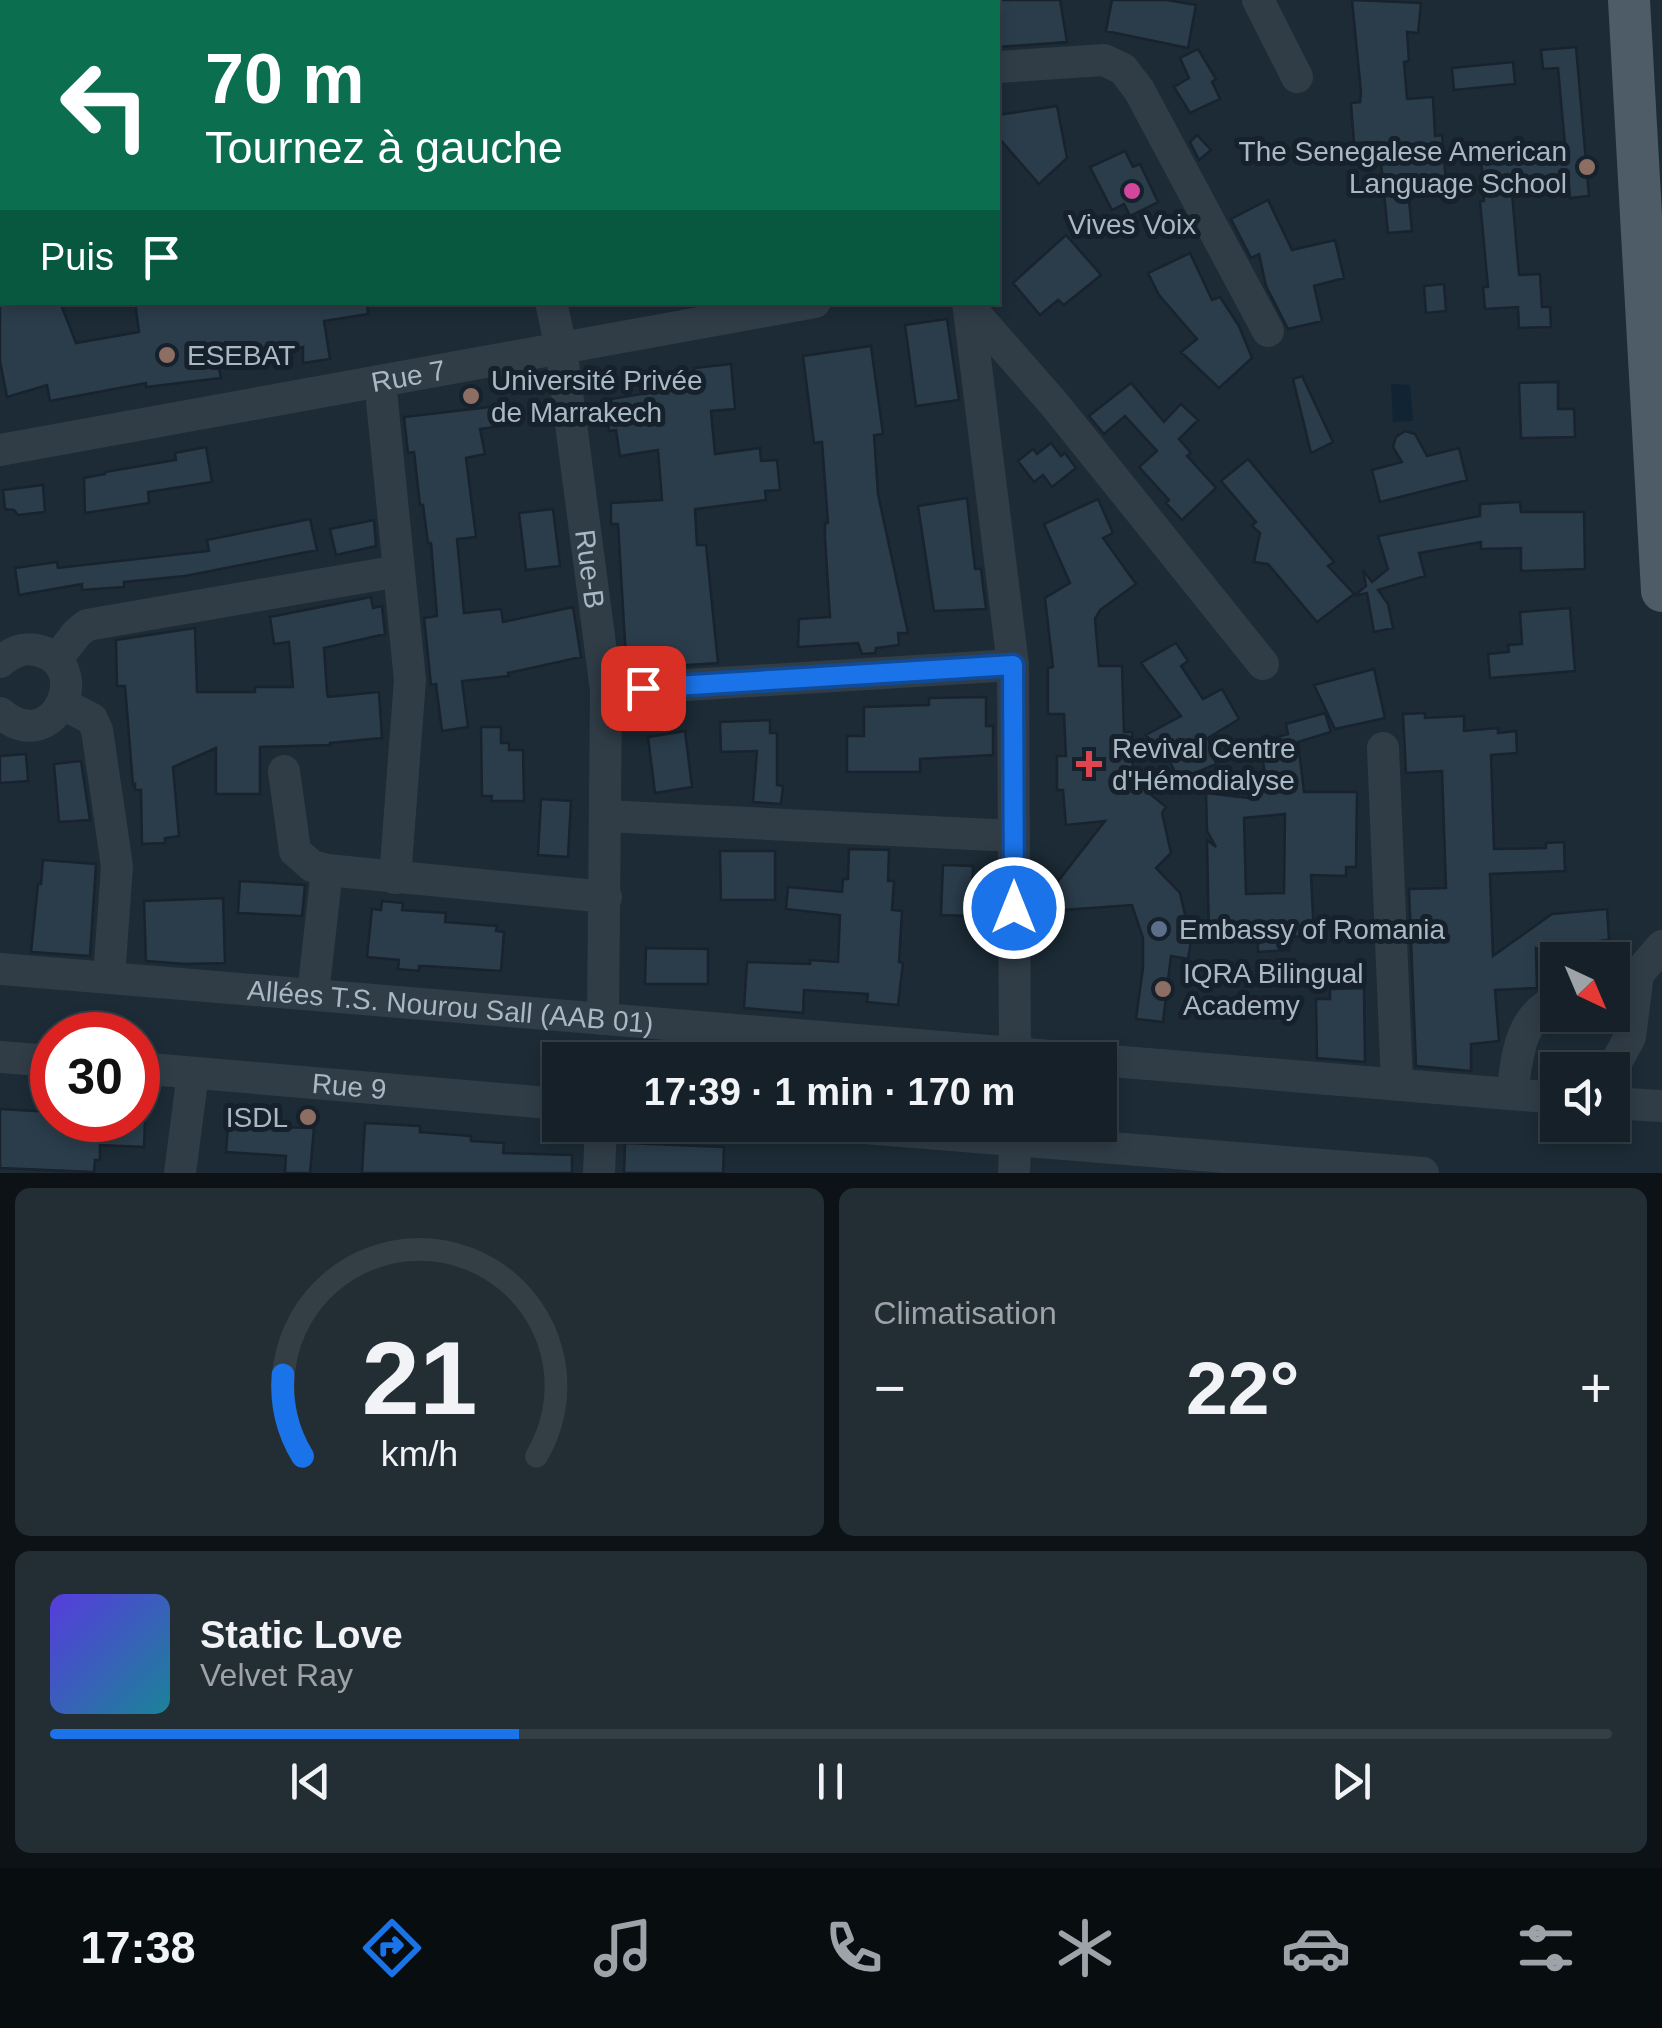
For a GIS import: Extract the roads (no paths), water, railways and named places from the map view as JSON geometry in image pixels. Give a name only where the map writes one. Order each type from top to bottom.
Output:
[{"type":"main road","points":[[1629,0],[1651,214],[1662,591]]},
{"type":"street","points":[[1258,0],[1298,77]]},
{"type":"street","points":[[1000,67],[1104,60],[1122,69],[1140,90],[1268,331]]},
{"type":"street","name":"Rue-B","points":[[552,305],[561,348],[606,690],[603,1018]]},
{"type":"street","name":"Rue 7","points":[[0,450],[798,305]]},
{"type":"street","points":[[968,305],[1055,405],[1263,664]]},
{"type":"street","points":[[968,305],[1013,665],[1015,1042]]},
{"type":"street","points":[[380,381],[410,680],[395,878]]},
{"type":"street","points":[[56,660],[87,625],[400,571]]},
{"type":"street","points":[[0,662],[11,653],[34,649],[56,660],[66,681],[63,704],[46,722],[34,726],[11,722],[0,714]]},
{"type":"street","points":[[606,690],[1013,665]]},
{"type":"street","points":[[63,704],[92,719],[98,730],[117,866],[109,978]]},
{"type":"street","points":[[1383,748],[1397,1083]]},
{"type":"street","points":[[284,771],[295,851],[312,866],[395,878],[606,897]]},
{"type":"street","points":[[606,816],[1014,836]]},
{"type":"street","points":[[313,994],[327,870]]},
{"type":"street","points":[[1630,973],[1662,946]]},
{"type":"street","name":"Allées T.S. Nourou Sall (AAB 01)","points":[[0,968],[863,1042]]},
{"type":"street","points":[[1512,1093],[1521,1038],[1540,1011]]},
{"type":"street","points":[[0,1057],[30,1059]]},
{"type":"street","name":"Allées T.S. Nourou Sall (AAB 01)","points":[[1117,1063],[1540,1096]]},
{"type":"street","name":"Rue 9","points":[[160,1070],[542,1102]]},
{"type":"street","points":[[180,1173],[192,1072]]},
{"type":"street","points":[[1630,1104],[1662,1106]]},
{"type":"street","points":[[599,1173],[600,1142]]},
{"type":"street","points":[[1014,1173],[1016,1142]]},
{"type":"street","points":[[1114,1142],[1407,1172]]},
{"type":"water","points":[[1391,384],[1410,385],[1413,421],[1393,422]]},
{"type":"place","name":"The Senegalese American Language School","points":[[1587,167]]},
{"type":"place","name":"Vives Voix","points":[[1132,191]]},
{"type":"place","name":"ESEBAT","points":[[167,355]]},
{"type":"place","name":"Université Privée de Marrakech","points":[[471,396]]},
{"type":"place","name":"Revival Centre d'Hémodialyse","points":[[1089,764]]},
{"type":"place","name":"Embassy of Romania","points":[[1159,929]]},
{"type":"place","name":"IQRA Bilingual Academy","points":[[1163,989]]},
{"type":"place","name":"ISDL","points":[[308,1117]]}]
